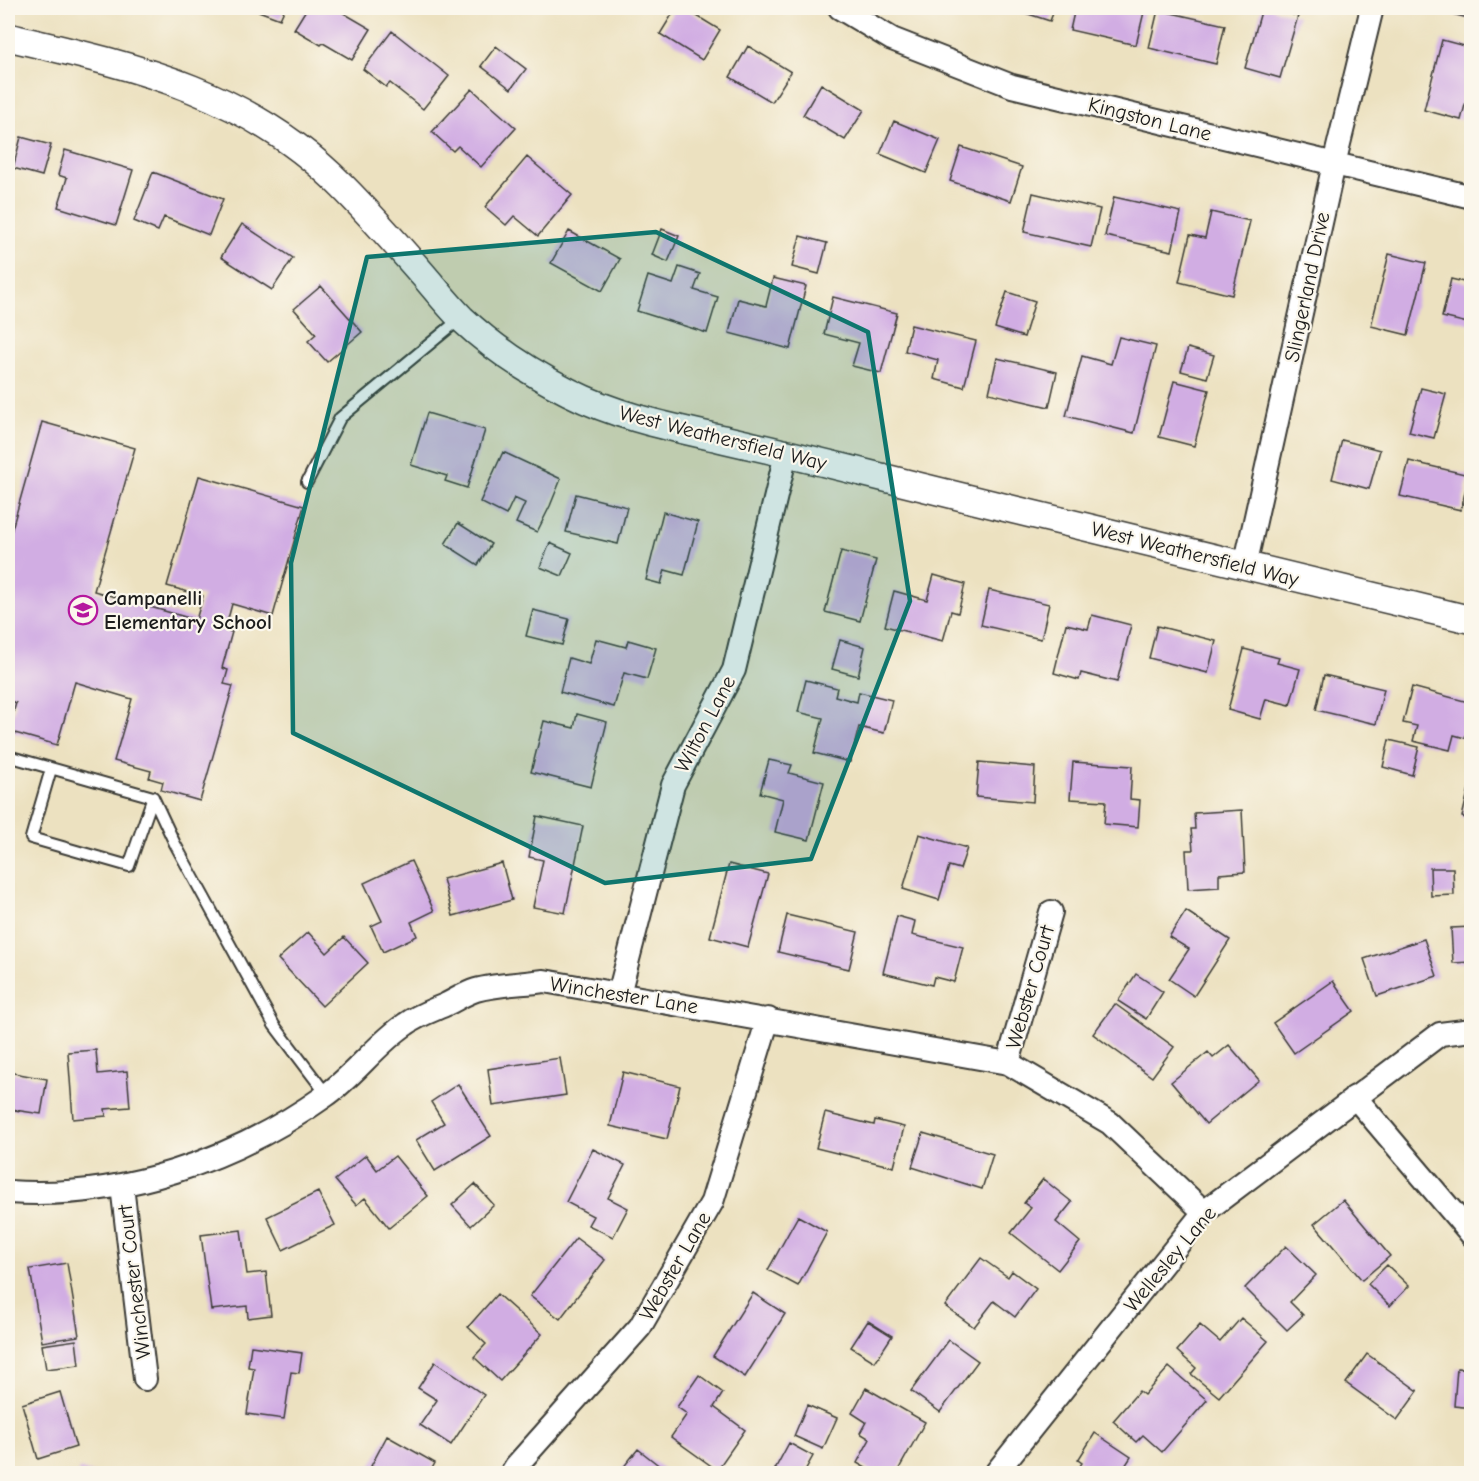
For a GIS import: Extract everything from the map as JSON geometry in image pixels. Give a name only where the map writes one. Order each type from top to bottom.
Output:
[{"type":"street","name":"Kingston Lane","points":[[840,8],[892,39],[1012,86],[1472,197]]},
{"type":"street","name":"Slingerland Drive","points":[[1245,566],[1334,164],[1372,8]]},
{"type":"street","name":"West Weathersfield Way","points":[[8,37],[128,66],[170,79],[228,105],[274,132],[308,156],[341,185],[461,318],[501,351],[536,375],[605,408],[643,421],[1472,620]]},
{"type":"street","name":"Wilton Lane","points":[[619,994],[673,785],[734,670],[786,454]]},
{"type":"street","name":"Webster Court","points":[[1008,1063],[1051,912]]},
{"type":"street","name":"Winchester Lane","points":[[8,1192],[59,1192],[122,1186],[191,1166],[288,1121],[327,1095],[407,1023],[476,990],[544,981],[1008,1063],[1110,1123],[1204,1212]]},
{"type":"street","name":"Webster Lane","points":[[511,1473],[640,1327],[712,1202],[768,1019]]},
{"type":"street","name":"Wellesley Lane","points":[[995,1473],[1204,1212],[1440,1034],[1472,1030]]},
{"type":"street","points":[[1355,1096],[1472,1235]]},
{"type":"street","name":"Winchester Court","points":[[122,1186],[146,1379]]},
{"type":"lane","points":[[307,482],[340,418],[461,318]]},
{"type":"lane","points":[[8,756],[153,797],[175,844],[274,1025],[327,1095]]},
{"type":"lane","points":[[51,769],[32,838],[129,866],[153,797]]},
{"type":"highlighted area","points":[[656,232],[868,332],[910,601],[811,859],[605,883],[293,733],[291,563],[367,257]]},
{"type":"building","points":[[257,8],[285,8],[280,19],[256,10]]},
{"type":"building","points":[[307,8],[335,8],[371,29],[352,60],[294,29]]},
{"type":"building","points":[[676,8],[684,8],[720,30],[702,60],[660,34]]},
{"type":"building","points":[[1010,8],[1055,8],[1050,21]]},
{"type":"building","points":[[1075,8],[1145,8],[1136,45],[1070,30]]},
{"type":"building","points":[[1262,8],[1298,16],[1280,78],[1245,68]]},
{"type":"building","points":[[1449,8],[1472,8],[1472,19],[1448,13]]},
{"type":"building","points":[[1158,10],[1225,25],[1216,64],[1149,48]]},
{"type":"building","points":[[392,31],[449,76],[423,109],[390,83],[386,87],[363,69]]},
{"type":"building","points":[[1442,40],[1472,48],[1472,79],[1461,120],[1424,110]]},
{"type":"building","points":[[496,46],[526,69],[511,89],[481,66]]},
{"type":"building","points":[[748,46],[791,72],[772,102],[730,77]]},
{"type":"building","points":[[821,84],[864,110],[845,140],[803,115]]},
{"type":"building","points":[[472,89],[516,128],[481,167],[458,146],[453,151],[432,132]]},
{"type":"building","points":[[894,121],[940,140],[926,173],[880,154]]},
{"type":"building","points":[[21,137],[51,145],[42,176],[13,168]]},
{"type":"building","points":[[961,147],[1022,167],[1011,201],[950,181]]},
{"type":"building","points":[[65,150],[133,170],[116,225],[58,207],[67,178],[58,175]]},
{"type":"building","points":[[527,157],[572,195],[538,236],[514,216],[506,225],[485,207]]},
{"type":"building","points":[[153,172],[223,199],[209,235],[164,217],[158,231],[134,221]]},
{"type":"building","points":[[1033,193],[1100,209],[1091,247],[1024,232]]},
{"type":"building","points":[[1114,197],[1181,212],[1172,251],[1105,236]]},
{"type":"building","points":[[1211,212],[1250,221],[1232,295],[1179,282],[1190,235],[1205,238]]},
{"type":"building","points":[[242,224],[293,258],[272,290],[221,257]]},
{"type":"building","points":[[662,229],[679,236],[668,262],[652,255]]},
{"type":"building","points":[[569,231],[620,259],[602,291],[551,263]]},
{"type":"building","points":[[800,236],[827,243],[819,274],[792,267]]},
{"type":"building","points":[[1389,254],[1426,263],[1408,335],[1371,326]]},
{"type":"building","points":[[679,267],[700,274],[694,290],[718,297],[707,333],[637,311],[648,276],[673,284]]},
{"type":"building","points":[[773,278],[806,286],[790,349],[729,333],[738,299],[766,306]]},
{"type":"building","points":[[1451,279],[1472,284],[1472,324],[1442,317]]},
{"type":"building","points":[[321,286],[362,332],[327,362],[308,341],[316,334],[294,309]]},
{"type":"building","points":[[1007,292],[1035,301],[1024,337],[995,328]]},
{"type":"building","points":[[833,297],[897,313],[881,373],[852,366],[859,343],[824,334]]},
{"type":"building","points":[[911,325],[976,341],[964,387],[934,379],[938,360],[905,351]]},
{"type":"building","points":[[1119,337],[1156,346],[1134,433],[1066,416],[1082,356],[1111,364]]},
{"type":"building","points":[[1188,348],[1214,355],[1207,378],[1181,371]]},
{"type":"building","points":[[997,358],[1057,372],[1049,407],[989,393]]},
{"type":"building","points":[[1174,381],[1209,390],[1194,446],[1159,437]]},
{"type":"building","points":[[1421,388],[1446,394],[1434,438],[1409,432]]},
{"type":"building","points":[[427,413],[485,430],[467,488],[445,481],[447,476],[411,465]]},
{"type":"building","name":"Campanelli Elementary School","points":[[42,422],[135,448],[94,591],[196,620],[203,596],[167,586],[199,476],[304,506],[273,616],[232,604],[225,630],[232,632],[222,668],[228,670],[224,684],[233,686],[200,801],[161,790],[163,782],[149,778],[151,771],[114,761],[132,699],[75,682],[57,745],[8,731],[16,703],[8,700],[8,543]]},
{"type":"building","points":[[1342,440],[1380,450],[1369,489],[1332,479]]},
{"type":"building","points":[[503,452],[561,479],[537,532],[516,523],[525,503],[514,498],[506,515],[480,502]]},
{"type":"building","points":[[1409,461],[1469,475],[1461,510],[1400,496]]},
{"type":"building","points":[[576,494],[627,507],[618,544],[566,532]]},
{"type":"building","points":[[663,512],[698,522],[684,575],[665,570],[661,584],[646,580]]},
{"type":"building","points":[[458,523],[491,544],[478,565],[445,544]]},
{"type":"building","points":[[550,543],[572,553],[562,576],[540,567]]},
{"type":"building","points":[[841,551],[876,560],[860,621],[825,612]]},
{"type":"building","points":[[934,575],[965,584],[958,613],[951,611],[943,641],[885,626],[894,591],[927,600]]},
{"type":"building","points":[[989,590],[1049,604],[1041,639],[981,625]]},
{"type":"building","points":[[533,610],[569,619],[562,645],[526,636]]},
{"type":"building","points":[[1092,615],[1131,625],[1117,682],[1081,673],[1079,680],[1054,673],[1066,624],[1088,629]]},
{"type":"building","points":[[1157,626],[1216,641],[1208,673],[1149,658]]},
{"type":"building","points":[[596,639],[626,647],[628,640],[656,648],[647,679],[624,673],[614,707],[560,692],[569,658],[589,664]]},
{"type":"building","points":[[840,640],[865,647],[858,676],[832,669]]},
{"type":"building","points":[[1244,649],[1279,658],[1277,663],[1300,669],[1290,705],[1266,699],[1260,719],[1228,710]]},
{"type":"building","points":[[1324,675],[1384,689],[1376,724],[1316,710]]},
{"type":"building","points":[[806,680],[837,688],[835,696],[857,702],[859,692],[892,700],[884,733],[859,727],[850,762],[814,753],[823,718],[798,712]]},
{"type":"building","points":[[1412,687],[1472,703],[1465,738],[1454,735],[1450,750],[1413,741],[1417,726],[1403,723]]},
{"type":"building","points":[[577,714],[607,722],[591,787],[531,772],[544,721],[574,728]]},
{"type":"building","points":[[1389,740],[1419,747],[1412,775],[1383,767]]},
{"type":"building","points":[[769,760],[792,765],[789,773],[824,782],[809,840],[775,832],[783,799],[760,793]]},
{"type":"building","points":[[979,762],[1035,767],[1033,802],[976,797]]},
{"type":"building","points":[[1073,762],[1132,766],[1130,799],[1140,800],[1138,827],[1104,824],[1106,801],[1070,799]]},
{"type":"building","points":[[1469,788],[1472,789],[1472,820],[1462,817]]},
{"type":"building","points":[[1242,810],[1245,872],[1219,874],[1219,887],[1188,889],[1186,850],[1193,850],[1191,829],[1195,829],[1194,813]]},
{"type":"building","points":[[537,816],[583,826],[565,913],[533,907],[543,860],[529,857]]},
{"type":"building","points":[[919,834],[967,848],[960,869],[949,866],[939,900],[903,889]]},
{"type":"building","points":[[411,861],[434,911],[411,922],[417,936],[383,952],[371,926],[382,921],[364,883]]},
{"type":"building","points":[[502,863],[512,900],[453,916],[443,879]]},
{"type":"building","points":[[729,864],[768,874],[748,947],[710,937]]},
{"type":"building","points":[[1430,868],[1453,868],[1454,895],[1431,896]]},
{"type":"building","points":[[1186,911],[1230,940],[1194,996],[1169,979],[1189,949],[1169,937]]},
{"type":"building","points":[[787,915],[858,932],[849,969],[778,952]]},
{"type":"building","points":[[897,916],[915,921],[912,935],[963,947],[954,982],[934,977],[932,985],[883,973]]},
{"type":"building","points":[[1472,927],[1472,962],[1453,963],[1451,928]]},
{"type":"building","points":[[308,932],[327,953],[344,937],[368,963],[322,1006],[278,959]]},
{"type":"building","points":[[1424,939],[1437,976],[1377,996],[1364,959]]},
{"type":"building","points":[[1136,974],[1163,992],[1146,1019],[1118,1001]]},
{"type":"building","points":[[1333,981],[1354,1011],[1294,1053],[1273,1023]]},
{"type":"building","points":[[1115,1004],[1174,1047],[1152,1077],[1093,1034]]},
{"type":"building","points":[[1229,1045],[1259,1080],[1206,1124],[1171,1082],[1208,1052],[1213,1058]]},
{"type":"building","points":[[96,1050],[98,1074],[127,1071],[130,1107],[105,1109],[106,1116],[73,1119],[68,1052]]},
{"type":"building","points":[[560,1058],[566,1095],[493,1106],[488,1069]]},
{"type":"building","points":[[8,1072],[47,1079],[41,1114],[8,1109]]},
{"type":"building","points":[[623,1072],[680,1086],[667,1139],[610,1126]]},
{"type":"building","points":[[458,1084],[491,1136],[435,1171],[416,1140],[444,1123],[431,1102]]},
{"type":"building","points":[[825,1113],[874,1125],[875,1120],[904,1127],[894,1167],[816,1148]]},
{"type":"building","points":[[923,1133],[993,1154],[982,1189],[912,1167]]},
{"type":"building","points":[[593,1149],[625,1165],[608,1198],[628,1208],[613,1237],[588,1225],[593,1216],[566,1202]]},
{"type":"building","points":[[366,1155],[377,1170],[395,1156],[428,1196],[389,1228],[365,1198],[356,1205],[335,1180]]},
{"type":"building","points":[[1043,1179],[1072,1202],[1056,1222],[1080,1242],[1058,1270],[1011,1233],[1031,1208],[1024,1203]]},
{"type":"building","points":[[475,1184],[494,1205],[471,1226],[452,1205]]},
{"type":"building","points":[[318,1192],[335,1225],[283,1250],[267,1217]]},
{"type":"building","points":[[1343,1200],[1390,1256],[1362,1280],[1314,1224]]},
{"type":"building","points":[[798,1216],[827,1232],[798,1286],[768,1270]]},
{"type":"building","points":[[241,1230],[247,1274],[266,1272],[271,1315],[248,1318],[247,1306],[211,1310],[201,1235]]},
{"type":"building","points":[[576,1238],[605,1260],[560,1319],[530,1296]]},
{"type":"building","points":[[1286,1246],[1316,1275],[1290,1302],[1303,1315],[1287,1330],[1245,1288]]},
{"type":"building","points":[[981,1258],[1008,1277],[1012,1271],[1036,1289],[1015,1317],[994,1301],[974,1327],[945,1306]]},
{"type":"building","points":[[67,1263],[79,1336],[42,1342],[30,1269]]},
{"type":"building","points":[[1387,1265],[1409,1286],[1390,1306],[1368,1284]]},
{"type":"building","points":[[753,1293],[785,1314],[745,1377],[713,1356]]},
{"type":"building","points":[[497,1294],[542,1334],[500,1381],[474,1357],[486,1344],[468,1327]]},
{"type":"building","points":[[1241,1318],[1268,1341],[1219,1397],[1191,1374],[1196,1368],[1177,1351],[1200,1325],[1220,1342]]},
{"type":"building","points":[[868,1321],[892,1336],[875,1362],[851,1347]]},
{"type":"building","points":[[76,1340],[79,1365],[46,1369],[42,1345]]},
{"type":"building","points":[[949,1340],[978,1361],[940,1412],[911,1391]]},
{"type":"building","points":[[251,1346],[302,1353],[299,1373],[291,1372],[284,1419],[247,1414],[254,1368],[248,1367]]},
{"type":"building","points":[[1367,1354],[1418,1391],[1397,1420],[1346,1383]]},
{"type":"building","points":[[435,1362],[484,1395],[451,1445],[420,1425],[437,1400],[418,1388]]},
{"type":"building","points":[[1169,1367],[1207,1400],[1162,1452],[1143,1435],[1136,1442],[1113,1421],[1139,1391],[1144,1395]]},
{"type":"building","points":[[1457,1368],[1472,1369],[1472,1408],[1454,1406]]},
{"type":"building","points":[[699,1375],[723,1393],[714,1407],[745,1430],[717,1470],[671,1437],[687,1414],[677,1407]]},
{"type":"building","points":[[866,1388],[925,1422],[896,1474],[876,1474],[857,1463],[870,1439],[860,1433],[866,1422],[852,1413]]},
{"type":"building","points":[[60,1392],[76,1447],[38,1459],[22,1404]]},
{"type":"building","points":[[807,1405],[837,1418],[823,1449],[794,1436]]},
{"type":"building","points":[[1095,1433],[1131,1457],[1120,1474],[1075,1474],[1082,1463],[1078,1460]]},
{"type":"building","points":[[387,1436],[435,1463],[429,1474],[384,1474],[371,1466]]},
{"type":"building","points":[[789,1443],[813,1456],[803,1474],[783,1474],[775,1469]]},
{"type":"building","points":[[638,1449],[666,1471],[663,1474],[618,1474]]},
{"type":"building","points":[[79,1469],[94,1473],[94,1474],[78,1474]]},
{"type":"place","name":"Campanelli Elementary School","points":[[83,610]]}]
